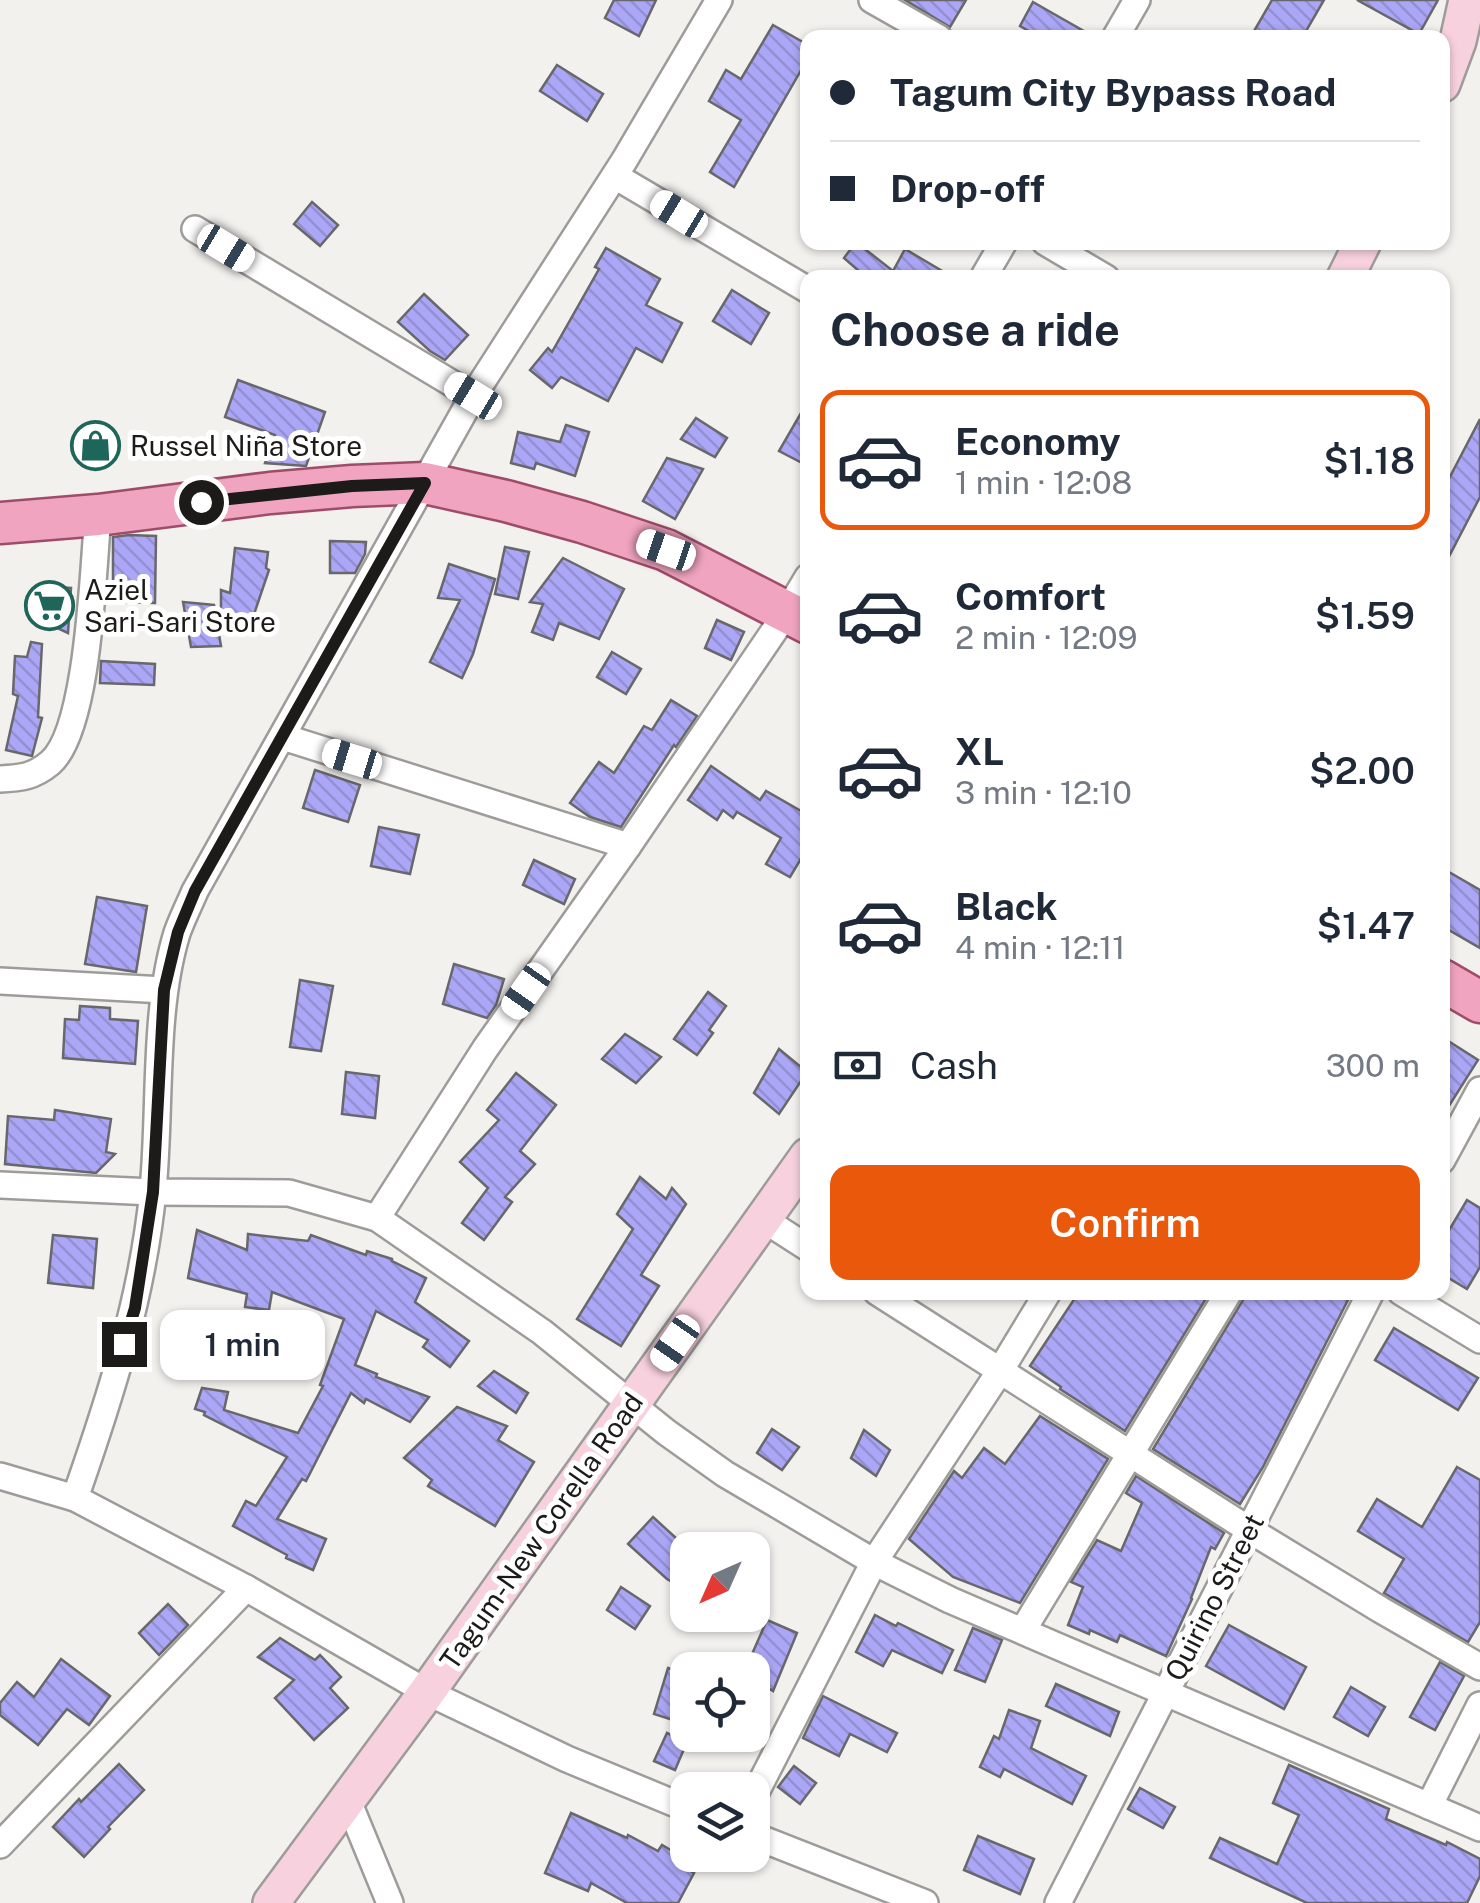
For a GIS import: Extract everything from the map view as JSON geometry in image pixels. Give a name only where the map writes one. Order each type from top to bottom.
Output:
[{"type":"main road","points":[[1450,62],[1467,0]]},
{"type":"main road","points":[[0,523],[270,493],[425,483],[582,522],[666,550],[797,618]]},
{"type":"main road","points":[[1450,985],[1480,1002]]},
{"type":"main road","name":"Tagum-New Corella Road","points":[[271,1903],[427,1692],[800,1167]]},
{"type":"street","points":[[75,1498],[135,1308],[153,1192],[164,990],[178,932],[195,891],[473,396],[615,176],[719,0]]},
{"type":"street","points":[[872,0],[925,30]]},
{"type":"street","points":[[1120,30],[1137,0]]},
{"type":"street","points":[[615,176],[800,285]]},
{"type":"street","points":[[195,229],[473,396]]},
{"type":"street","points":[[1059,250],[1092,270]]},
{"type":"street","points":[[0,778],[25,778],[53,761],[70,733],[82,682],[98,514]]},
{"type":"street","points":[[376,1218],[485,1049],[628,846],[797,618]]},
{"type":"street","points":[[283,737],[628,846]]},
{"type":"street","points":[[0,981],[164,990]]},
{"type":"street","points":[[1450,1145],[1480,1090]]},
{"type":"street","points":[[0,1186],[289,1194],[376,1218],[542,1332],[631,1405],[725,1474],[874,1562],[950,1600],[1480,1828]]},
{"type":"street","points":[[763,1219],[800,1243]]},
{"type":"street","points":[[890,1300],[1248,1529],[1480,1668]]},
{"type":"street","points":[[766,1772],[874,1562],[1043,1300]]},
{"type":"street","points":[[1023,1630],[1225,1300]]},
{"type":"street","name":"Quirino Street","points":[[1058,1903],[1367,1300]]},
{"type":"street","points":[[1413,1300],[1480,1340]]},
{"type":"street","points":[[0,1476],[75,1498],[246,1588],[427,1692],[670,1801]]},
{"type":"street","points":[[0,1845],[246,1588]]},
{"type":"street","points":[[1430,1806],[1480,1705]]},
{"type":"street","points":[[348,1801],[390,1903]]},
{"type":"street","points":[[770,1842],[925,1903]]},
{"type":"building","points":[[614,0],[656,0],[639,36],[605,18]]},
{"type":"building","points":[[905,0],[966,0],[950,27]]},
{"type":"building","points":[[1272,0],[1324,0],[1307,30],[1255,30]]},
{"type":"building","points":[[1357,0],[1438,0],[1421,30],[1412,30]]},
{"type":"building","points":[[1033,2],[1082,30],[1027,30],[1020,26]]},
{"type":"building","points":[[773,25],[800,40],[800,72],[734,187],[710,172],[741,120],[709,101],[726,70],[741,79]]},
{"type":"building","points":[[557,65],[603,94],[587,121],[540,91]]},
{"type":"building","points":[[312,202],[338,225],[320,246],[294,224]]},
{"type":"building","points":[[606,248],[660,279],[646,305],[682,323],[662,362],[636,348],[608,401],[561,377],[552,388],[530,370],[548,348],[552,352],[599,269],[595,267]]},
{"type":"building","points":[[850,250],[866,250],[892,270],[858,270],[844,258]]},
{"type":"building","points":[[907,250],[940,270],[894,270]]},
{"type":"building","points":[[732,290],[769,313],[751,344],[713,321]]},
{"type":"building","points":[[424,294],[468,335],[445,360],[398,322]]},
{"type":"building","points":[[238,380],[325,412],[306,466],[265,463],[275,435],[225,417]]},
{"type":"building","points":[[800,415],[800,462],[779,451]]},
{"type":"building","points":[[696,418],[727,438],[715,457],[681,439]]},
{"type":"building","points":[[1480,419],[1480,497],[1450,555],[1450,477]]},
{"type":"building","points":[[566,425],[589,432],[575,476],[536,463],[534,469],[511,463],[518,432],[560,442]]},
{"type":"building","points":[[667,458],[703,469],[675,519],[643,501]]},
{"type":"building","points":[[156,536],[155,603],[113,602],[113,537]]},
{"type":"building","points":[[330,541],[366,542],[365,554],[355,573],[330,573]]},
{"type":"building","points":[[505,547],[529,552],[518,599],[495,594]]},
{"type":"building","points":[[235,548],[268,552],[269,570],[249,629],[221,618],[221,590],[230,593]]},
{"type":"building","points":[[563,558],[624,589],[599,639],[559,623],[553,640],[532,632],[543,604],[530,602]]},
{"type":"building","points":[[449,564],[495,579],[462,678],[430,662],[460,600],[438,598]]},
{"type":"building","points":[[38,586],[71,588],[68,633],[36,618]]},
{"type":"building","points":[[183,602],[214,605],[221,646],[191,647]]},
{"type":"building","points":[[717,620],[744,632],[731,660],[705,648]]},
{"type":"building","points":[[31,642],[42,644],[38,717],[42,718],[32,756],[6,750],[18,696],[13,694],[15,656],[27,657]]},
{"type":"building","points":[[612,652],[641,669],[626,694],[597,677]]},
{"type":"building","points":[[101,661],[155,664],[154,685],[100,683]]},
{"type":"building","points":[[671,700],[697,716],[621,827],[590,817],[570,803],[599,762],[614,773],[644,726],[652,730]]},
{"type":"building","points":[[711,766],[760,800],[766,791],[800,810],[800,860],[790,877],[766,864],[781,838],[737,812],[733,818],[723,810],[717,820],[688,800]]},
{"type":"building","points":[[315,770],[360,785],[348,822],[303,808]]},
{"type":"building","points":[[379,827],[419,835],[410,874],[371,866]]},
{"type":"building","points":[[534,860],[575,879],[564,904],[523,885]]},
{"type":"building","points":[[1450,873],[1480,890],[1480,948],[1450,931]]},
{"type":"building","points":[[97,897],[147,906],[136,972],[85,964]]},
{"type":"building","points":[[454,964],[504,979],[496,1005],[487,1018],[443,1004]]},
{"type":"building","points":[[300,980],[333,986],[321,1051],[290,1047]]},
{"type":"building","points":[[708,992],[726,1006],[697,1055],[674,1039]]},
{"type":"building","points":[[80,1006],[110,1008],[110,1019],[138,1021],[135,1064],[63,1058],[65,1019],[79,1020]]},
{"type":"building","points":[[625,1034],[661,1057],[636,1083],[602,1059]]},
{"type":"building","points":[[1450,1042],[1478,1060],[1450,1104]]},
{"type":"building","points":[[779,1049],[800,1066],[800,1082],[779,1114],[754,1093]]},
{"type":"building","points":[[346,1072],[379,1076],[375,1118],[342,1114]]},
{"type":"building","points":[[516,1073],[556,1105],[520,1151],[535,1164],[505,1197],[512,1202],[484,1240],[462,1223],[488,1188],[460,1162],[499,1120],[487,1110]]},
{"type":"building","points":[[55,1110],[111,1119],[106,1152],[115,1154],[96,1173],[5,1164],[8,1116],[54,1120]]},
{"type":"building","points":[[640,1177],[666,1199],[672,1188],[686,1204],[641,1275],[659,1286],[621,1346],[577,1319],[633,1229],[617,1214]]},
{"type":"building","points":[[1467,1200],[1480,1208],[1480,1267],[1467,1289],[1450,1279],[1450,1229]]},
{"type":"building","points":[[197,1230],[247,1250],[248,1234],[308,1241],[311,1235],[366,1255],[367,1251],[392,1259],[426,1278],[415,1302],[469,1341],[450,1367],[423,1347],[428,1340],[376,1311],[355,1365],[429,1397],[410,1422],[366,1399],[364,1403],[351,1393],[306,1481],[302,1479],[277,1519],[326,1539],[313,1570],[233,1526],[246,1501],[256,1506],[287,1457],[195,1409],[202,1388],[228,1392],[224,1410],[298,1433],[323,1386],[320,1385],[344,1319],[272,1292],[269,1310],[245,1307],[247,1294],[188,1278]]},
{"type":"building","points":[[53,1235],[97,1239],[93,1288],[48,1283]]},
{"type":"building","points":[[1074,1300],[1205,1300],[1125,1431],[1030,1366]]},
{"type":"building","points":[[1243,1300],[1348,1300],[1263,1467],[1240,1504],[1153,1449]]},
{"type":"building","points":[[1394,1328],[1478,1378],[1458,1410],[1375,1360]]},
{"type":"building","points":[[213,1340],[232,1349],[218,1378],[200,1369]]},
{"type":"building","points":[[494,1371],[528,1393],[516,1413],[478,1386]]},
{"type":"building","points":[[457,1407],[507,1426],[498,1440],[534,1462],[495,1526],[428,1486],[432,1480],[404,1458]]},
{"type":"building","points":[[1040,1416],[1108,1459],[1020,1603],[953,1577],[909,1539],[954,1471],[962,1478],[984,1448],[1005,1464]]},
{"type":"building","points":[[772,1429],[799,1447],[782,1470],[757,1453]]},
{"type":"building","points":[[864,1430],[890,1450],[876,1476],[851,1458]]},
{"type":"building","points":[[1457,1467],[1480,1480],[1480,1622],[1468,1642],[1384,1593],[1404,1559],[1358,1531],[1377,1499],[1422,1527]]},
{"type":"building","points":[[1136,1476],[1224,1533],[1215,1549],[1211,1547],[1166,1656],[1120,1635],[1117,1642],[1068,1625],[1083,1587],[1071,1582],[1097,1540],[1121,1551],[1142,1503],[1126,1493]]},
{"type":"building","points":[[653,1517],[670,1533],[670,1581],[667,1579],[628,1544]]},
{"type":"building","points":[[621,1587],[650,1606],[635,1629],[607,1610]]},
{"type":"building","points":[[168,1604],[188,1625],[159,1655],[139,1633]]},
{"type":"building","points":[[875,1615],[953,1650],[942,1673],[892,1650],[883,1666],[856,1652]]},
{"type":"building","points":[[770,1621],[797,1633],[773,1691],[770,1652],[753,1652],[762,1632],[770,1632]]},
{"type":"building","points":[[1229,1625],[1306,1667],[1284,1709],[1206,1666]]},
{"type":"building","points":[[973,1628],[1002,1640],[985,1682],[955,1670]]},
{"type":"building","points":[[280,1638],[315,1660],[320,1655],[341,1677],[330,1688],[348,1708],[314,1740],[275,1698],[294,1680],[258,1657]]},
{"type":"building","points":[[61,1659],[110,1696],[89,1725],[67,1709],[38,1745],[0,1715],[0,1703],[17,1682],[34,1697]]},
{"type":"building","points":[[1440,1662],[1464,1676],[1435,1730],[1410,1717]]},
{"type":"building","points":[[668,1668],[670,1719],[654,1714]]},
{"type":"building","points":[[1056,1684],[1119,1712],[1110,1736],[1046,1706]]},
{"type":"building","points":[[1351,1687],[1385,1707],[1368,1736],[1334,1717]]},
{"type":"building","points":[[823,1696],[897,1733],[887,1752],[850,1734],[839,1756],[803,1738]]},
{"type":"building","points":[[1009,1710],[1040,1721],[1031,1748],[1086,1776],[1072,1804],[1004,1769],[1000,1777],[980,1767],[994,1736],[999,1739]]},
{"type":"building","points":[[667,1733],[670,1734],[670,1752],[683,1752],[675,1770],[654,1761]]},
{"type":"building","points":[[119,1764],[144,1790],[84,1857],[53,1827]]},
{"type":"building","points":[[1289,1765],[1389,1809],[1386,1819],[1480,1859],[1480,1876],[1467,1903],[1307,1903],[1210,1858],[1220,1838],[1277,1864],[1299,1815],[1273,1803]]},
{"type":"building","points":[[794,1766],[816,1783],[800,1804],[778,1787]]},
{"type":"building","points":[[1140,1788],[1175,1807],[1163,1828],[1128,1809]]},
{"type":"building","points":[[571,1813],[658,1851],[662,1845],[670,1850],[670,1872],[694,1873],[678,1903],[627,1903],[591,1883],[588,1891],[545,1873]]},
{"type":"building","points":[[978,1836],[1034,1859],[1020,1894],[964,1870]]},
{"type":"place","name":"Russel Niña Store","points":[[95,445]]},
{"type":"place","name":"Aziel Sari-Sari Store","points":[[49,605]]},
{"type":"route","points":[[124,1344],[135,1308],[153,1192],[164,990],[178,932],[195,891],[425,483],[352,486],[201,502]]}]
